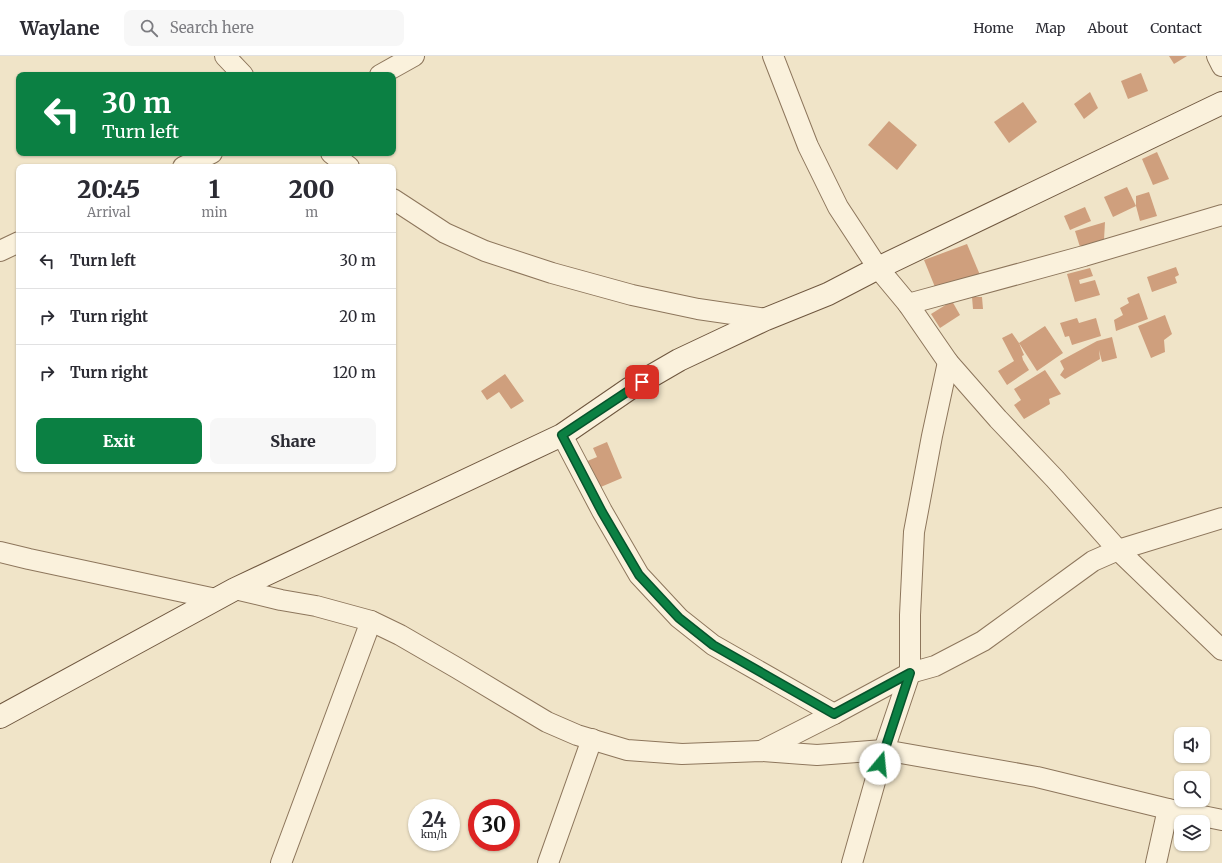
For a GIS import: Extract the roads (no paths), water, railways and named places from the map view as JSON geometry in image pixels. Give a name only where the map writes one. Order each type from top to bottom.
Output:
[{"type":"street","points":[[225,56],[240,72]]},
{"type":"street","points":[[385,72],[414,56]]},
{"type":"street","points":[[773,56],[811,153],[838,207],[878,268],[908,304],[948,362],[998,419],[1055,478],[1118,550],[1222,650]]},
{"type":"street","points":[[1217,56],[1222,66]]},
{"type":"street","points":[[0,717],[226,594],[562,435],[629,390],[679,360],[766,320],[828,294],[878,268],[1221,105]]},
{"type":"street","points":[[189,164],[206,156]]},
{"type":"street","points":[[335,156],[345,164]]},
{"type":"street","points":[[396,201],[445,233],[485,251],[552,274],[639,297],[698,309],[766,320]]},
{"type":"street","points":[[908,304],[1084,256],[1222,215]]},
{"type":"street","points":[[0,251],[16,243]]},
{"type":"street","points":[[852,863],[884,750],[910,673],[910,615],[914,532],[948,362]]},
{"type":"street","points":[[562,435],[602,512],[639,575],[679,618],[713,645],[834,714]]},
{"type":"street","points":[[761,751],[910,673],[935,666],[983,641],[1093,561],[1118,550],[1222,518]]},
{"type":"street","points":[[0,552],[226,594],[281,600],[316,606],[371,621],[400,635],[547,722],[577,734],[627,750],[682,754],[761,751],[817,755],[884,750],[1037,777],[1168,809],[1222,820]]},
{"type":"street","points":[[281,863],[371,621]]},
{"type":"street","points":[[548,863],[592,739]]},
{"type":"street","points":[[1156,863],[1168,809]]}]
